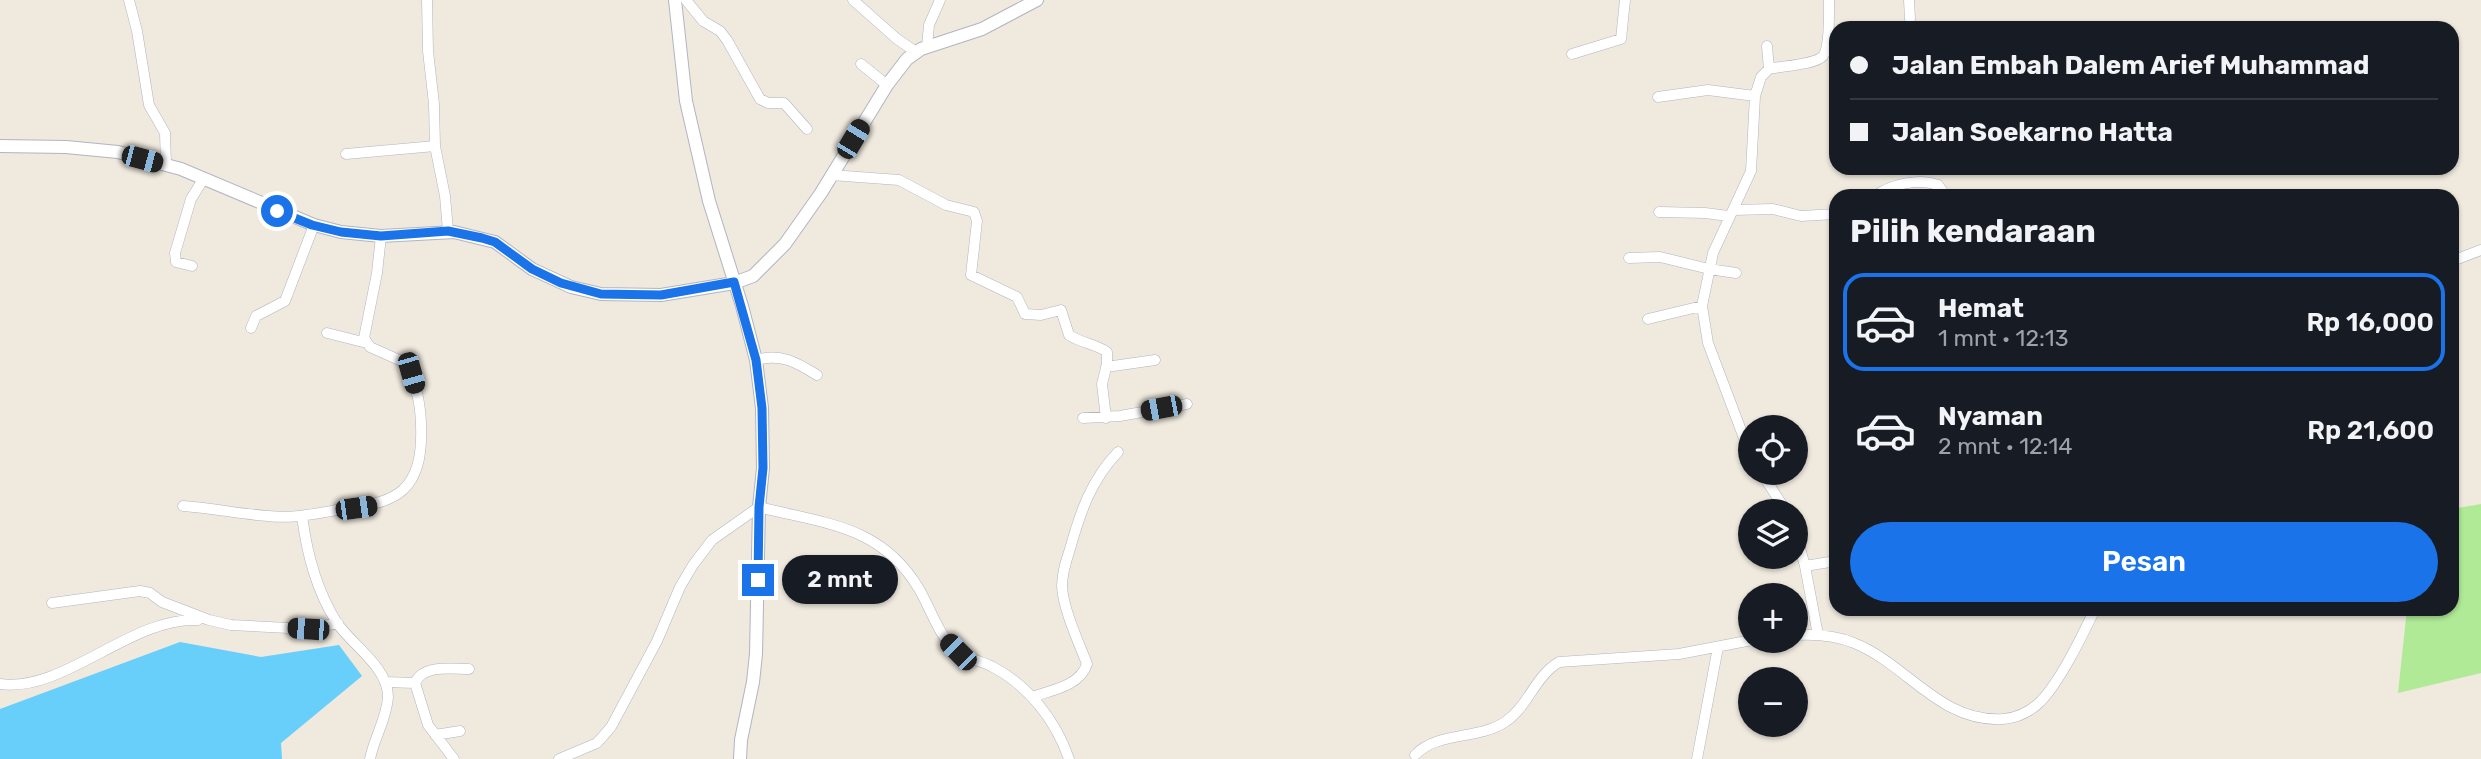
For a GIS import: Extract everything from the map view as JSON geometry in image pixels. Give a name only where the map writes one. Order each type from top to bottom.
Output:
[{"type":"street","points":[[129,0],[149,105],[165,134],[166,165]]},
{"type":"street","points":[[427,0],[435,146],[445,195],[448,231]]},
{"type":"street","points":[[675,0],[686,101],[709,201],[756,360],[763,425],[756,654],[740,759]]},
{"type":"street","points":[[686,0],[703,21],[720,31],[727,40],[760,99],[768,103],[784,103],[807,130]]},
{"type":"street","points":[[853,0],[922,49]]},
{"type":"street","points":[[0,146],[102,149],[166,165],[204,178],[314,225],[341,232],[381,236],[448,231],[495,242],[532,269],[561,283],[601,294],[661,295],[734,282],[752,276],[774,257],[831,175],[887,85],[922,49],[940,0]]},
{"type":"street","points":[[922,49],[982,29],[1037,0]]},
{"type":"street","points":[[1572,54],[1621,39],[1625,0]]},
{"type":"street","points":[[1738,422],[1709,343],[1702,306],[1709,270],[1713,253],[1751,171],[1755,96],[1761,77],[1769,69],[1815,61],[1823,55],[1829,0]]},
{"type":"street","points":[[1909,0],[1910,19]]},
{"type":"street","points":[[1767,46],[1769,69]]},
{"type":"street","points":[[861,64],[887,85]]},
{"type":"street","points":[[1658,97],[1708,90],[1755,96]]},
{"type":"street","points":[[346,154],[435,146]]},
{"type":"street","points":[[831,175],[899,180],[946,205],[974,212],[977,221],[971,275],[1017,297],[1025,314],[1041,315],[1061,310],[1069,335],[1107,352],[1102,384],[1106,418]]},
{"type":"street","points":[[192,266],[176,262],[175,253],[191,200],[204,178]]},
{"type":"street","points":[[1892,189],[1926,182],[1938,185],[1941,189]]},
{"type":"street","points":[[1659,212],[1730,213],[1773,209],[1801,216],[1829,214]]},
{"type":"street","points":[[251,328],[256,316],[285,301],[314,225]]},
{"type":"street","points":[[183,506],[216,508],[270,517],[302,516],[370,506],[390,500],[408,485],[418,466],[422,410],[411,373],[407,363],[370,347],[364,338],[377,274],[381,236]]},
{"type":"street","points":[[2459,258],[2481,250]]},
{"type":"street","points":[[1629,258],[1660,257],[1709,270],[1736,273]]},
{"type":"street","points":[[1648,319],[1702,306]]},
{"type":"street","points":[[327,333],[368,344]]},
{"type":"street","points":[[756,360],[779,357],[792,360],[817,375]]},
{"type":"street","points":[[1106,367],[1154,360]]},
{"type":"street","points":[[1083,418],[1106,418],[1187,404]]},
{"type":"street","points":[[1032,697],[1077,679],[1087,664],[1064,597],[1063,574],[1078,519],[1088,495],[1105,464],[1118,452]]},
{"type":"street","points":[[559,759],[597,743],[611,727],[657,641],[680,587],[693,565],[712,540],[759,507],[844,529],[876,541],[899,559],[947,641],[958,652],[994,668],[1032,697],[1055,727],[1069,759]]},
{"type":"street","points":[[302,516],[306,547],[318,586],[338,623],[378,668],[385,682],[388,697],[370,759]]},
{"type":"street","points":[[1808,566],[1829,562]]},
{"type":"street","points":[[1806,569],[1818,635]]},
{"type":"street","points":[[52,603],[140,591],[209,620],[231,625],[308,629],[338,623]]},
{"type":"street","points":[[1808,635],[1854,643],[1900,671],[1931,697],[1957,711],[1991,720],[2009,718],[2032,709],[2043,699],[2091,616]]},
{"type":"street","points":[[0,684],[32,683],[151,628],[186,619],[209,620]]},
{"type":"street","points":[[1411,758],[1437,741],[1502,724],[1559,662],[1648,657],[1738,643]]},
{"type":"street","points":[[1697,759],[1718,647]]},
{"type":"street","points":[[454,759],[428,725],[415,683],[425,672],[469,669]]},
{"type":"street","points":[[385,682],[415,683]]},
{"type":"street","points":[[435,735],[460,731]]},
{"type":"green space","points":[[2481,504],[2481,673],[2398,693],[2406,616],[2459,616],[2459,508]]},
{"type":"water","points":[[180,642],[261,657],[339,645],[362,676],[281,743],[282,759],[0,759],[0,709]]},
{"type":"route","points":[[277,211],[312,225],[341,232],[381,236],[448,231],[482,238],[504,247],[532,269],[561,283],[601,294],[661,295],[734,282],[756,360],[762,408],[763,468],[759,507],[758,580]]}]
